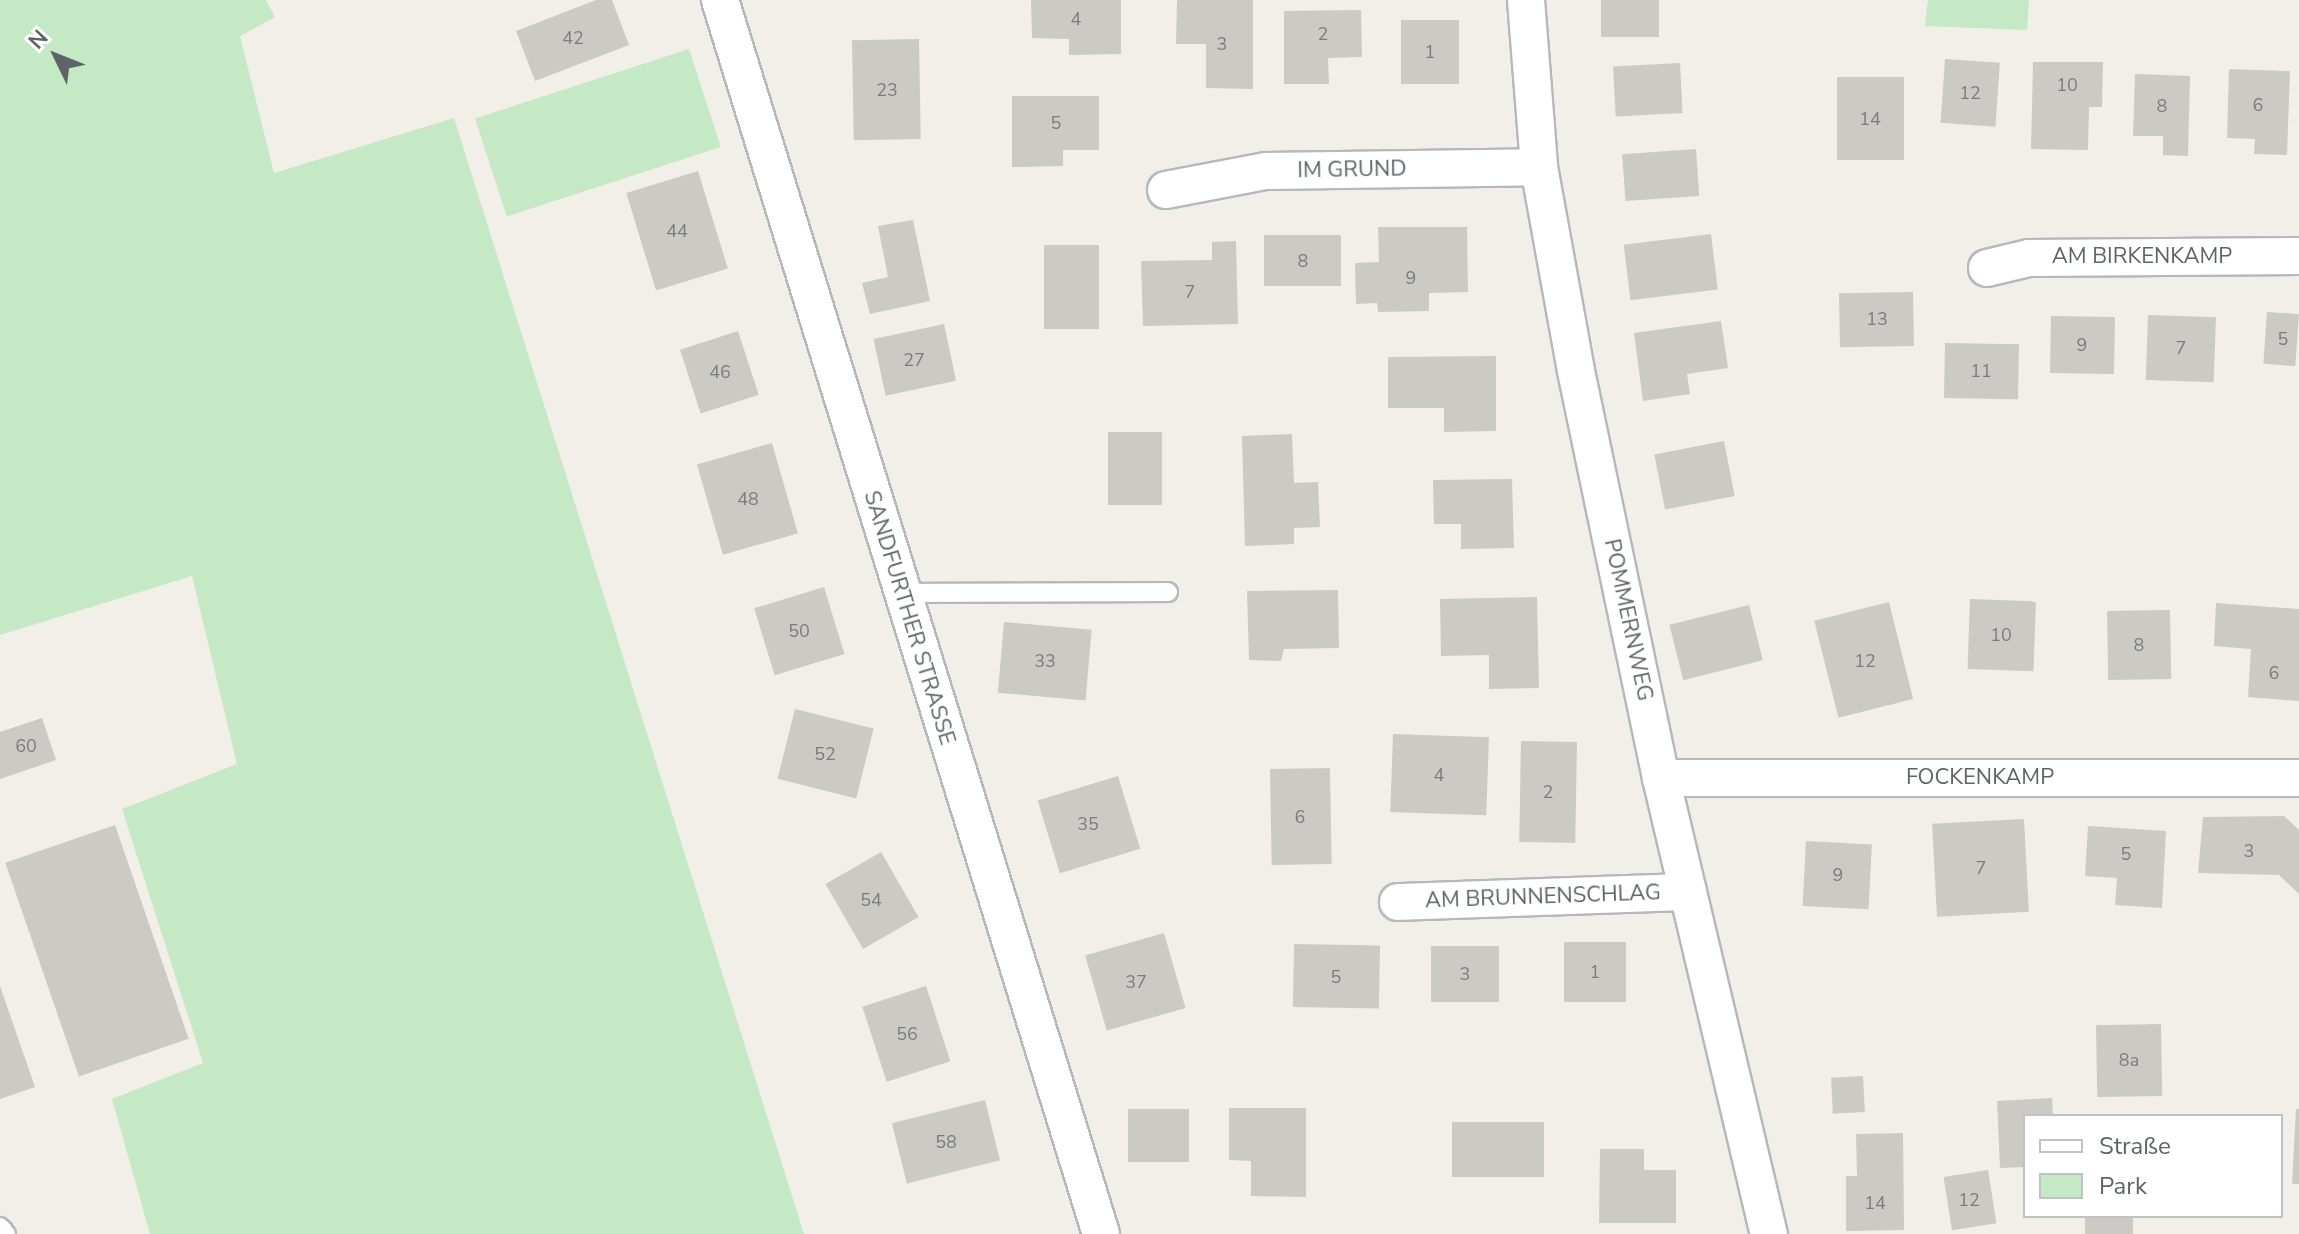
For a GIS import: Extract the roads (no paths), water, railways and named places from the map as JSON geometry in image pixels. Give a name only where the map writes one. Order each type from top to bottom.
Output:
[{"type":"street","name":"SANDFURTHER STRASSE","points":[[720,0],[1101,1234]]},
{"type":"street","name":"POMMERNWEG","points":[[1526,0],[1539,167],[1661,778],[1769,1234]]},
{"type":"street","name":"IM GRUND","points":[[1166,190],[1266,171],[1539,167]]},
{"type":"street","name":"AM BIRKENKAMP","points":[[1987,268],[2029,258],[2299,256]]},
{"type":"street","name":"FOCKENKAMP","points":[[1661,778],[2299,778]]},
{"type":"street","name":"AM BRUNNENSCHLAG","points":[[1398,902],[1688,892]]},
{"type":"lane","points":[[902,593],[1168,592]]},
{"type":"lane","points":[[0,1227],[6,1234]]}]
